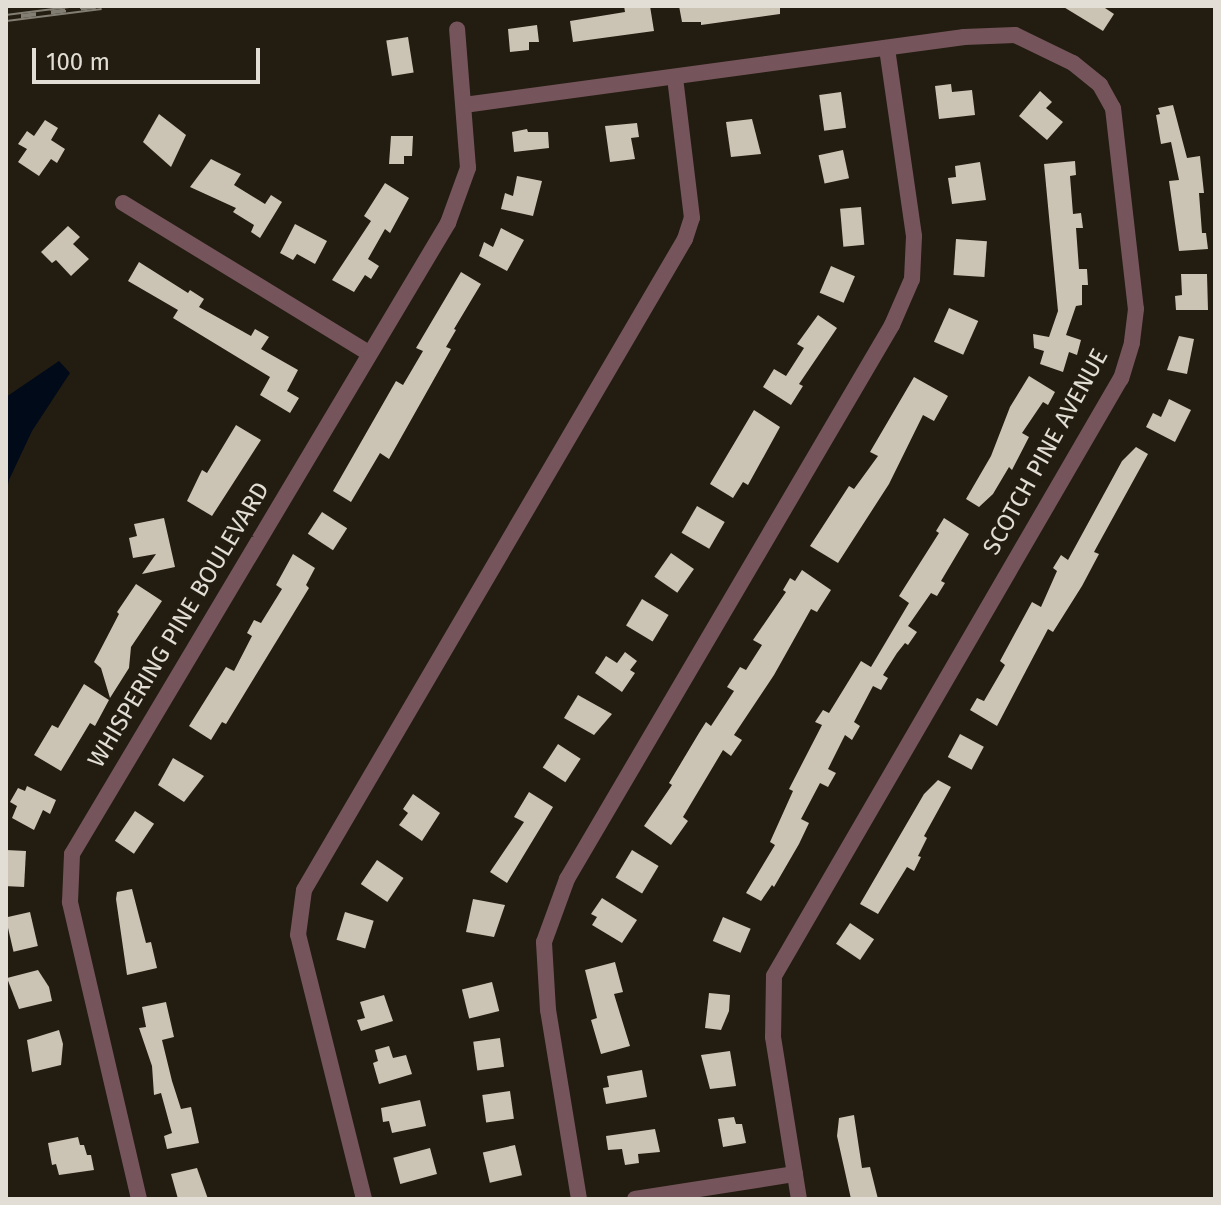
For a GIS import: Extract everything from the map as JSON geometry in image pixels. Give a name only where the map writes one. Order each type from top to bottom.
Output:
[{"type":"street","name":"WHISPERING PINE BOULEVARD","points":[[139,1199],[70,902],[72,854],[448,223],[468,168],[457,29]]},
{"type":"street","name":"SCOTCH PINE AVENUE","points":[[464,105],[887,48],[1015,35],[1073,63],[1100,85],[1113,108],[1136,309],[1132,343],[1121,378],[774,976],[773,1037],[799,1199]]},
{"type":"street","points":[[579,1199],[548,1010],[544,942],[567,879],[892,325],[912,279],[914,236],[887,48]]},
{"type":"street","points":[[364,1199],[298,935],[304,890],[685,239],[692,218],[675,77]]},
{"type":"street","points":[[123,203],[369,353]]},
{"type":"street","points":[[635,1199],[795,1174]]},
{"type":"water","points":[[59,361],[70,373],[32,431],[9,480],[6,496],[6,397]]},
{"type":"building","points":[[624,6],[650,6],[654,31],[573,42],[570,21],[625,12]]},
{"type":"building","points":[[679,6],[780,6],[780,14],[701,25],[701,22],[682,22]]},
{"type":"building","points":[[1062,6],[1102,6],[1114,14],[1103,31]]},
{"type":"building","points":[[537,25],[539,42],[529,42],[529,50],[510,52],[508,29]]},
{"type":"building","points":[[408,37],[414,73],[392,76],[386,40]]},
{"type":"building","points":[[951,84],[952,92],[972,90],[975,115],[939,119],[935,86]]},
{"type":"building","points":[[1040,91],[1052,102],[1046,108],[1063,122],[1047,140],[1019,116]]},
{"type":"building","points":[[841,92],[846,128],[824,131],[819,95]]},
{"type":"building","points":[[1173,105],[1187,158],[1200,156],[1204,193],[1199,193],[1202,233],[1206,233],[1208,249],[1179,251],[1169,181],[1179,180],[1171,142],[1161,144],[1156,115],[1160,114],[1158,108]]},
{"type":"building","points":[[159,114],[186,135],[171,167],[143,142]]},
{"type":"building","points":[[752,119],[761,154],[731,157],[726,122]]},
{"type":"building","points":[[45,120],[58,128],[51,140],[65,149],[57,163],[51,159],[39,176],[18,162],[27,149],[18,144],[27,131],[34,136]]},
{"type":"building","points":[[637,123],[639,137],[631,138],[635,159],[610,162],[605,126]]},
{"type":"building","points":[[527,129],[528,132],[548,132],[549,148],[514,152],[512,132]]},
{"type":"building","points":[[391,136],[413,136],[412,156],[404,156],[404,164],[389,164]]},
{"type":"building","points":[[843,150],[849,178],[825,184],[819,155]]},
{"type":"building","points":[[211,159],[241,174],[234,185],[265,204],[271,195],[282,202],[260,238],[251,232],[254,225],[233,212],[236,208],[190,187]]},
{"type":"building","points":[[1075,161],[1076,175],[1070,176],[1073,214],[1081,213],[1083,228],[1076,228],[1079,269],[1087,269],[1088,285],[1082,285],[1082,305],[1076,306],[1066,335],[1081,340],[1077,355],[1069,352],[1063,372],[1040,364],[1044,351],[1034,348],[1033,334],[1049,337],[1058,311],[1044,164]]},
{"type":"building","points":[[980,162],[986,200],[952,204],[948,178],[956,177],[955,166]]},
{"type":"building","points":[[517,176],[542,181],[533,216],[501,209],[505,193],[513,196]]},
{"type":"building","points":[[385,183],[409,198],[390,233],[385,229],[368,259],[379,266],[371,279],[365,275],[354,292],[332,280],[371,221],[364,216]]},
{"type":"building","points":[[861,207],[864,245],[843,247],[840,209]]},
{"type":"building","points":[[295,224],[327,241],[315,264],[297,254],[293,260],[280,253]]},
{"type":"building","points":[[68,226],[80,237],[73,244],[89,259],[71,276],[56,260],[52,263],[41,252]]},
{"type":"building","points":[[501,228],[524,240],[507,271],[479,256],[484,242],[493,247]]},
{"type":"building","points":[[956,239],[987,241],[984,277],[953,275]]},
{"type":"building","points":[[139,262],[188,293],[190,290],[204,299],[199,307],[251,336],[255,329],[269,337],[261,349],[298,370],[287,391],[299,398],[290,413],[260,395],[270,377],[173,318],[178,310],[128,281]]},
{"type":"building","points":[[831,266],[855,276],[844,303],[820,293]]},
{"type":"building","points":[[461,272],[481,284],[454,329],[446,347],[451,349],[389,459],[380,453],[351,502],[333,491],[396,381],[403,385],[423,351],[416,348]]},
{"type":"building","points":[[1181,274],[1207,274],[1208,310],[1176,310],[1175,296],[1182,295]]},
{"type":"building","points":[[949,308],[978,321],[963,355],[934,342]]},
{"type":"building","points":[[818,315],[837,328],[799,384],[803,386],[791,405],[763,387],[774,369],[786,376],[804,348],[797,344]]},
{"type":"building","points":[[1179,336],[1194,339],[1187,374],[1167,370]]},
{"type":"building","points":[[1029,376],[1055,392],[1048,405],[1043,402],[1022,433],[1029,437],[1012,470],[1009,467],[993,494],[979,507],[966,499],[991,456],[1010,407]]},
{"type":"building","points":[[914,377],[948,396],[934,421],[923,415],[889,484],[838,563],[810,546],[849,486],[854,489],[878,456],[870,452]]},
{"type":"building","points":[[1169,399],[1191,410],[1175,442],[1146,427],[1153,413],[1161,417]]},
{"type":"building","points":[[754,410],[780,427],[748,485],[743,482],[733,498],[710,484]]},
{"type":"building","points":[[236,425],[261,440],[212,516],[187,501],[202,470],[207,473]]},
{"type":"building","points":[[1136,447],[1148,454],[1094,552],[1099,554],[1053,632],[1048,629],[997,726],[970,710],[977,698],[984,701],[1005,665],[1000,661],[1032,602],[1041,607],[1057,571],[1053,568],[1061,555],[1068,560],[1122,461]]},
{"type":"building","points":[[697,506],[725,522],[709,549],[682,533]]},
{"type":"building","points":[[322,512],[347,528],[333,550],[308,534]]},
{"type":"building","points":[[164,518],[175,567],[142,574],[156,554],[133,558],[129,538],[137,536],[134,524]]},
{"type":"building","points":[[944,518],[969,534],[941,581],[945,583],[937,596],[931,593],[908,626],[917,632],[908,645],[905,643],[897,653],[883,675],[888,678],[881,690],[873,686],[854,722],[860,726],[852,740],[845,735],[828,769],[836,773],[828,787],[820,783],[801,819],[809,823],[799,844],[774,887],[772,885],[761,901],[746,893],[775,845],[770,842],[793,791],[789,789],[822,725],[815,722],[823,710],[829,713],[861,661],[871,667],[909,603],[899,596],[939,533],[936,531]]},
{"type":"building","points":[[671,553],[694,569],[677,593],[654,577]]},
{"type":"building","points":[[293,554],[315,568],[306,585],[309,588],[226,724],[222,722],[211,740],[189,726],[226,667],[234,671],[252,636],[247,633],[254,620],[261,623],[282,589],[276,585]]},
{"type":"building","points":[[802,570],[831,590],[817,612],[811,609],[774,675],[734,735],[742,740],[731,756],[723,750],[683,817],[688,821],[671,845],[644,826],[672,785],[669,783],[706,722],[711,726],[734,691],[727,687],[740,667],[746,670],[762,645],[753,640],[786,592],[783,590],[790,578],[795,581]]},
{"type":"building","points":[[136,584],[162,601],[131,647],[129,668],[110,698],[101,668],[94,662],[119,614],[117,612]]},
{"type":"building","points":[[642,599],[669,615],[653,642],[626,626]]},
{"type":"building","points":[[625,652],[637,661],[630,670],[635,673],[622,692],[595,673],[606,656],[617,663]]},
{"type":"building","points":[[84,684],[109,700],[95,726],[90,723],[61,771],[34,755],[52,725],[58,728]]},
{"type":"building","points":[[578,695],[612,714],[594,735],[564,718]]},
{"type":"building","points":[[960,734],[984,747],[972,770],[948,757]]},
{"type":"building","points":[[558,744],[581,759],[565,782],[543,767]]},
{"type":"building","points":[[173,758],[204,776],[184,802],[158,785]]},
{"type":"building","points":[[938,780],[951,787],[924,836],[927,838],[918,856],[921,857],[914,871],[907,867],[878,914],[860,904],[924,794]]},
{"type":"building","points":[[27,786],[56,800],[50,814],[43,810],[34,830],[12,818],[17,806],[10,802],[18,788],[25,791]]},
{"type":"building","points":[[529,792],[553,807],[507,883],[490,872],[524,822],[514,817]]},
{"type":"building","points":[[413,794],[440,813],[422,841],[399,825],[408,813],[403,809]]},
{"type":"building","points":[[135,811],[154,824],[134,854],[115,841]]},
{"type":"building","points":[[6,850],[26,851],[24,887],[6,886]]},
{"type":"building","points":[[632,850],[659,866],[642,893],[616,877]]},
{"type":"building","points":[[377,860],[404,878],[387,902],[361,884]]},
{"type":"building","points":[[132,889],[146,943],[151,942],[157,968],[127,975],[116,899],[117,892]]},
{"type":"building","points":[[602,898],[637,920],[622,943],[592,925],[597,917],[591,914]]},
{"type":"building","points":[[473,899],[505,905],[494,937],[466,932]]},
{"type":"building","points":[[30,912],[38,946],[14,952],[6,918]]},
{"type":"building","points":[[345,912],[374,921],[365,949],[337,940]]},
{"type":"building","points":[[723,917],[751,929],[740,953],[713,941]]},
{"type":"building","points":[[850,923],[874,939],[860,960],[836,944]]},
{"type":"building","points":[[615,962],[623,992],[614,994],[630,1046],[601,1054],[591,1020],[597,1018],[585,970]]},
{"type":"building","points":[[38,970],[49,987],[52,1001],[19,1009],[7,978]]},
{"type":"building","points":[[492,982],[499,1011],[469,1019],[462,989]]},
{"type":"building","points":[[709,993],[730,995],[729,1011],[721,1030],[705,1028]]},
{"type":"building","points":[[384,995],[393,1021],[361,1031],[357,1020],[365,1018],[360,1002]]},
{"type":"building","points":[[166,1002],[174,1037],[162,1040],[181,1109],[191,1107],[199,1143],[167,1149],[164,1136],[172,1133],[161,1093],[154,1095],[152,1066],[139,1028],[146,1027],[142,1007]]},
{"type":"building","points":[[59,1030],[63,1044],[61,1065],[32,1072],[27,1040]]},
{"type":"building","points":[[500,1038],[504,1067],[477,1070],[473,1042]]},
{"type":"building","points":[[389,1046],[393,1058],[406,1055],[412,1074],[379,1084],[373,1063],[378,1061],[375,1050]]},
{"type":"building","points":[[730,1051],[736,1086],[710,1089],[701,1055]]},
{"type":"building","points":[[642,1070],[647,1097],[606,1104],[603,1088],[609,1087],[607,1076]]},
{"type":"building","points":[[510,1091],[514,1119],[486,1123],[482,1095]]},
{"type":"building","points":[[420,1100],[426,1126],[392,1133],[389,1121],[383,1122],[381,1108]]},
{"type":"building","points":[[854,1115],[862,1168],[870,1167],[878,1199],[851,1199],[837,1136],[839,1118]]},
{"type":"building","points":[[734,1117],[736,1124],[742,1124],[746,1143],[723,1147],[718,1119]]},
{"type":"building","points":[[655,1129],[660,1152],[638,1154],[639,1163],[625,1165],[622,1149],[608,1150],[606,1136]]},
{"type":"building","points":[[78,1137],[87,1155],[91,1155],[94,1170],[59,1175],[56,1164],[52,1165],[48,1143]]},
{"type":"building","points":[[515,1145],[522,1175],[490,1183],[483,1152]]},
{"type":"building","points":[[430,1148],[437,1174],[400,1184],[393,1158]]},
{"type":"building","points":[[197,1168],[208,1199],[178,1199],[171,1174]]},
{"type":"railway","points":[[6,18],[101,6]]}]
